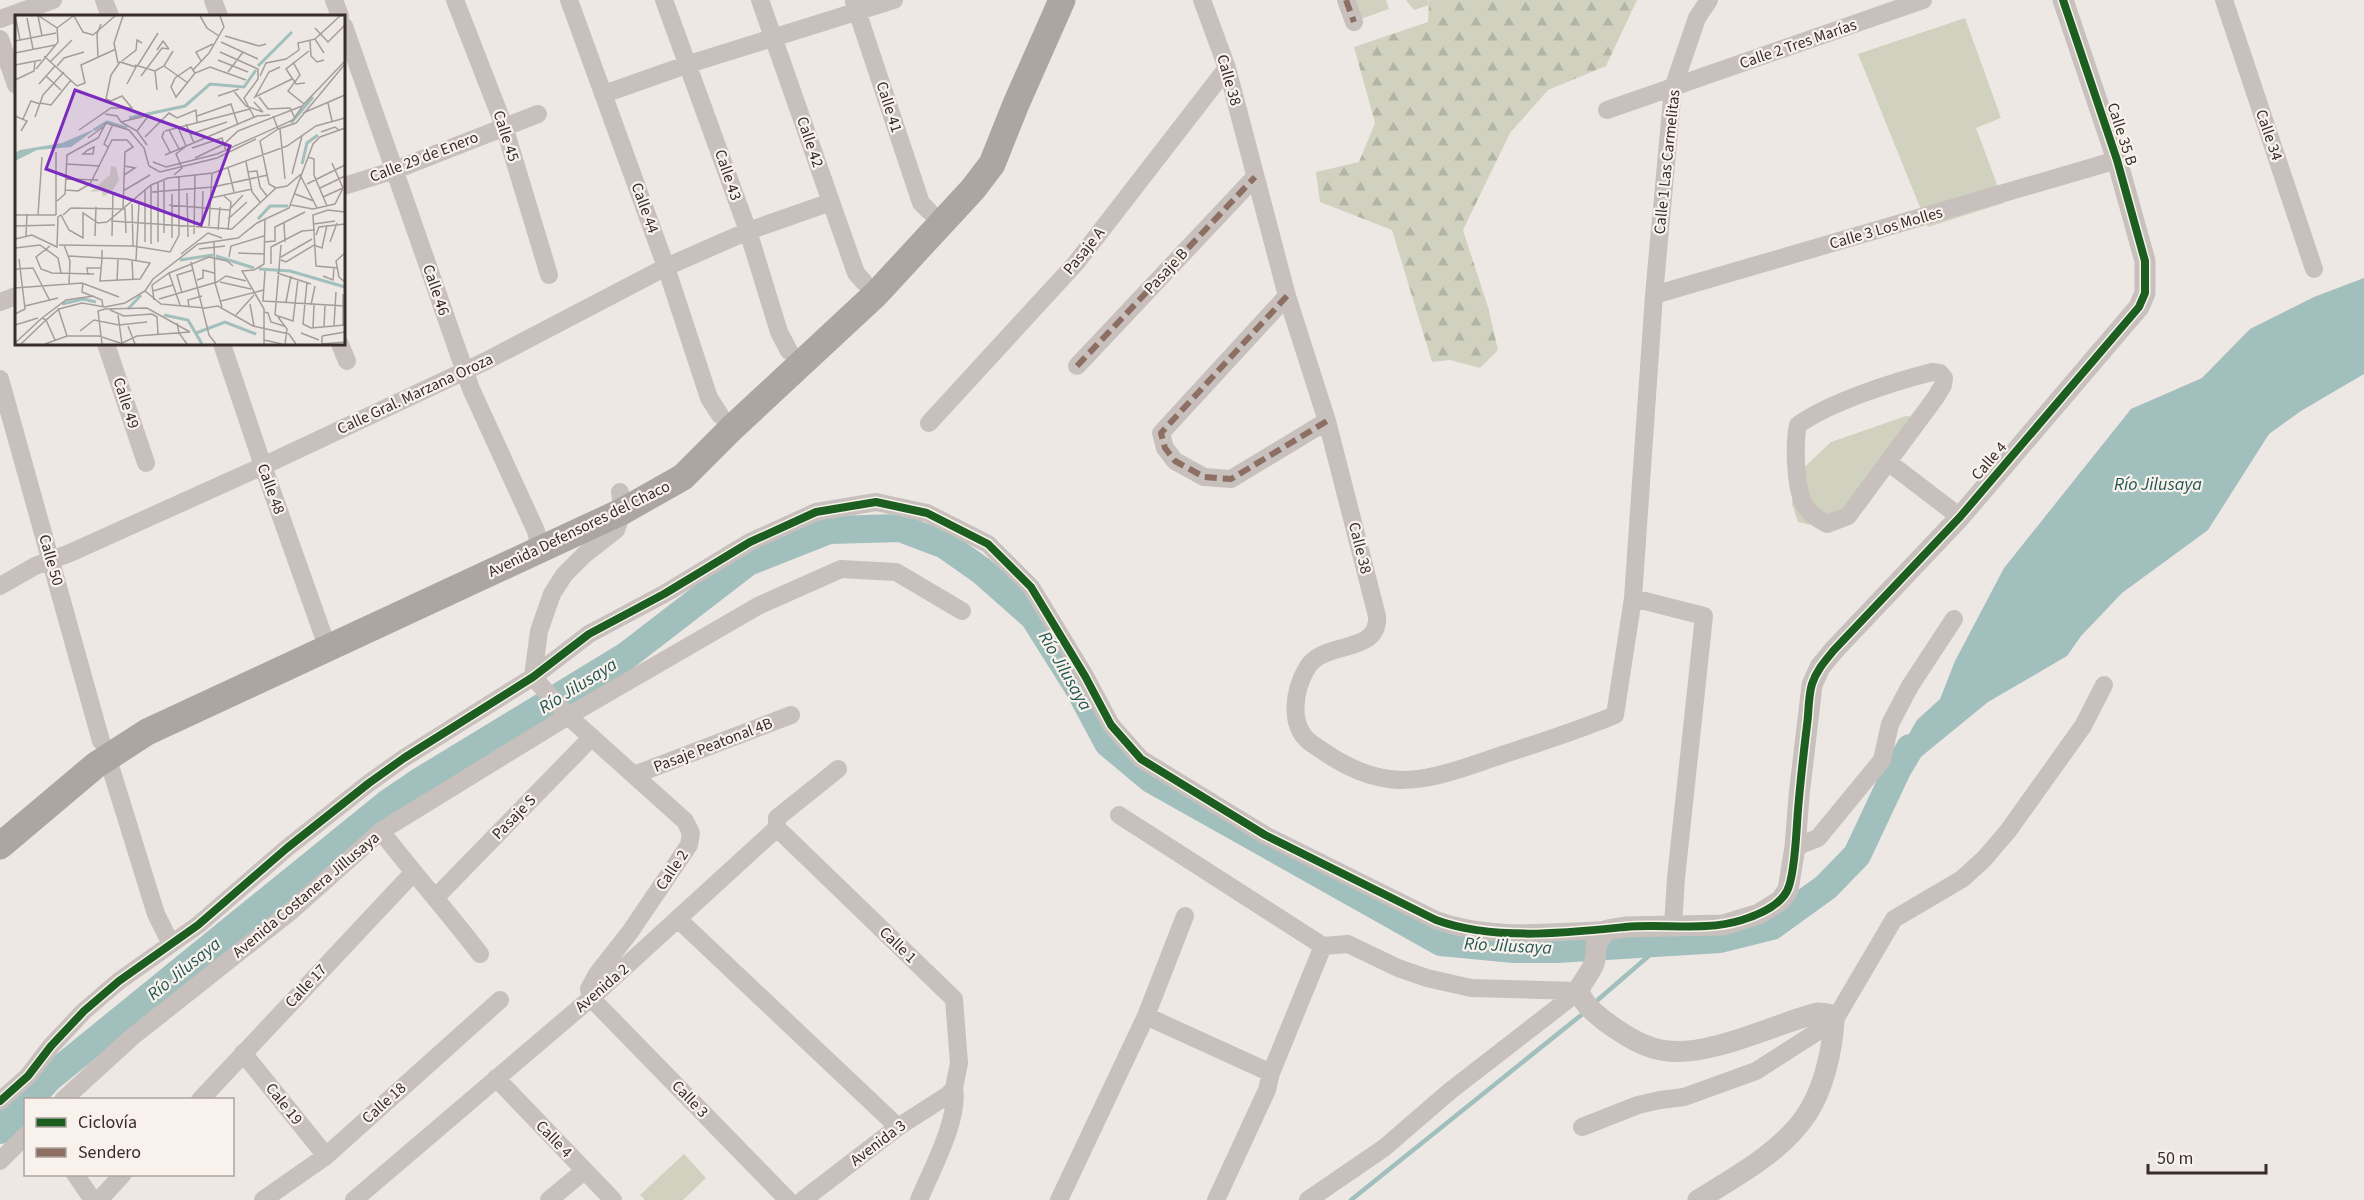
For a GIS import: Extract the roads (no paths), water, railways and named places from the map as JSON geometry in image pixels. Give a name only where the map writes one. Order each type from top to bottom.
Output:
[{"type":"main road","name":"Avenida Defensores del Chaco","points":[[0,846],[31,811],[104,749],[147,732],[214,693],[538,540],[683,477],[726,422],[870,288],[936,216],[984,139],[1043,0]]},
{"type":"main road","name":"Avenida Defensores del Chaco","points":[[936,216],[973,189],[992,164],[1062,0]]},
{"type":"main road","name":"Avenida Defensores del Chaco","points":[[0,827],[31,811]]},
{"type":"street","points":[[0,19],[52,0]]},
{"type":"street","points":[[104,0],[110,15]]},
{"type":"street","points":[[213,0],[219,15]]},
{"type":"street","points":[[334,0],[340,15]]},
{"type":"street","name":"Calle 45","points":[[455,0],[504,126],[549,275]]},
{"type":"street","name":"Calle 44","points":[[569,0],[666,267],[709,398],[726,422]]},
{"type":"street","name":"Calle 43","points":[[664,0],[748,231],[779,332],[795,357]]},
{"type":"street","name":"Calle 42","points":[[760,0],[856,273],[870,288]]},
{"type":"street","points":[[604,94],[689,64],[774,38],[856,6],[894,0]]},
{"type":"street","name":"Calle 38","points":[[1202,0],[1227,68],[1287,296],[1327,421],[1378,625],[1364,641],[1325,653],[1307,667],[1295,699],[1295,715],[1300,729],[1307,740],[1354,769],[1373,776],[1408,779],[1455,770],[1570,733],[1615,715]]},
{"type":"street","points":[[1346,0],[1354,21]]},
{"type":"street","name":"Calle 1 Las Carmelitas","points":[[1615,715],[1633,598],[1654,295],[1673,88],[1697,18],[1709,0]]},
{"type":"street","name":"Calle 2 Tres Marías","points":[[1607,110],[1923,0]]},
{"type":"street","name":"Calle 35 B","points":[[2063,0],[2117,160],[2145,261],[2146,278]]},
{"type":"street","name":"Calle 34","points":[[2224,0],[2314,269]]},
{"type":"street","name":"Calle 41","points":[[856,6],[921,203],[936,216]]},
{"type":"street","name":"Calle 46","points":[[345,29],[464,370],[538,540]]},
{"type":"street","points":[[0,39],[15,82]]},
{"type":"street","name":"Pasaje A","points":[[929,423],[1076,262],[1227,68]]},
{"type":"street","name":"Calle 29 de Enero","points":[[345,186],[394,170],[538,114]]},
{"type":"street","name":"Calle 3 Los Molles","points":[[1654,295],[2117,160]]},
{"type":"street","name":"Pasaje B","points":[[1077,366],[1255,177]]},
{"type":"street","name":"Calle Gral. Marzana Oroza","points":[[0,586],[36,566],[52,561],[263,466],[464,370],[666,267],[748,231],[831,202]]},
{"type":"street","name":"Calle 4","points":[[1600,944],[1625,927],[1723,925],[1759,914],[1780,901],[1788,890],[1796,847],[1799,796],[1812,685],[1820,667],[1833,650],[1960,517],[2139,307],[2145,293],[2146,278]]},
{"type":"street","points":[[0,302],[15,296]]},
{"type":"street","points":[[1287,296],[1161,433],[1165,448],[1175,461],[1204,477],[1231,479],[1327,421]]},
{"type":"street","name":"Calle 49","points":[[106,345],[146,464]]},
{"type":"street","name":"Calle 48","points":[[222,345],[325,641]]},
{"type":"street","points":[[340,345],[346,361]]},
{"type":"street","points":[[1932,372],[1940,373],[1944,378],[1943,385],[1936,397],[1888,462],[1848,516],[1827,524],[1816,517],[1805,505],[1799,483],[1794,444],[1798,425],[1815,413],[1912,377],[1932,372]]},
{"type":"street","name":"Calle 50","points":[[0,379],[4,414],[52,561],[104,749],[156,914],[171,944]]},
{"type":"street","points":[[1888,462],[1960,517]]},
{"type":"street","points":[[532,677],[539,631],[552,594],[571,568],[616,530],[621,502]]},
{"type":"street","points":[[0,1101],[28,1076],[51,1046],[84,1011],[119,981],[198,925],[369,783],[532,677],[589,634],[664,594],[750,542],[816,512],[876,502],[927,513],[988,544],[1031,587],[1085,676],[1111,725],[1141,759],[1160,771],[1265,835],[1436,920],[1455,927],[1600,944],[1587,1003],[1450,1090],[1384,1148],[1308,1200]]},
{"type":"street","name":"Avenida Costanera Jillusaya","points":[[65,1098],[132,1037],[290,912],[381,831],[558,706],[758,606],[841,569],[896,572],[962,611]]},
{"type":"street","points":[[1633,598],[1704,616],[1673,926]]},
{"type":"street","points":[[1796,847],[1818,838],[1882,760],[1890,724],[1895,714],[1910,686],[1954,619]]},
{"type":"street","name":"Calle 2","points":[[532,677],[558,706],[685,821],[691,833],[689,845],[630,932],[597,974],[589,989],[591,998]]},
{"type":"street","points":[[1698,1200],[1769,1152],[1788,1137],[1807,1114],[1818,1092],[1829,1055],[1834,1021],[1894,919],[1962,879],[1984,858],[2008,831],[2083,726],[2104,685]]},
{"type":"street","name":"Pasaje Peatonal 4B","points":[[634,775],[791,715]]},
{"type":"street","name":"Pasaje S","points":[[436,897],[592,737]]},
{"type":"street","name":"Avenida 2","points":[[354,1200],[679,920],[777,828],[777,818],[838,769]]},
{"type":"street","points":[[1119,815],[1323,946],[1348,944],[1398,968],[1427,978],[1471,988],[1587,1003],[1620,1032],[1643,1045],[1668,1052],[1699,1050],[1818,1012],[1828,1014],[1834,1021]]},
{"type":"street","name":"Calle 1","points":[[777,828],[954,999],[959,1063],[954,1088],[956,1100],[952,1118],[919,1200]]},
{"type":"street","points":[[381,831],[480,954]]},
{"type":"street","name":"Calle 17","points":[[202,1098],[413,873]]},
{"type":"street","points":[[1059,1200],[1146,1016],[1185,916]]},
{"type":"street","points":[[679,920],[898,1127]]},
{"type":"street","points":[[1216,1200],[1267,1090],[1270,1073],[1323,946]]},
{"type":"street","name":"Calle 3","points":[[591,998],[788,1200]]},
{"type":"street","name":"Calle 18","points":[[263,1200],[326,1156],[500,1000]]},
{"type":"street","points":[[1146,1016],[1270,1073]]},
{"type":"street","points":[[1582,1127],[1638,1105],[1684,1097],[1756,1071],[1834,1021]]},
{"type":"street","name":"Cale 19","points":[[243,1053],[326,1156]]},
{"type":"street","name":"Calle 4","points":[[496,1078],[614,1200]]},
{"type":"street","name":"Avenida 3","points":[[803,1200],[898,1127],[948,1095],[954,1088]]},
{"type":"street","points":[[0,1161],[24,1137]]},
{"type":"street","points":[[549,1200],[584,1171]]},
{"type":"street","points":[[76,1176],[93,1200]]},
{"type":"street","points":[[99,1200],[121,1176]]},
{"type":"water","name":"Río Jilusaya","points":[[2364,278],[2364,374],[2301,411],[2269,434],[2208,530],[2122,593],[2081,636],[2067,656],[1988,702],[1873,796],[1917,720],[1940,699],[1955,661],[2004,568],[2131,409],[2202,378],[2250,329],[2314,297]]},
{"type":"waterway","name":"Río Jilusaya","points":[[31,1098],[48,1079],[388,803],[626,656],[748,562],[829,530],[900,528],[945,545],[982,571],[1034,617],[1078,687],[1108,743],[1151,779],[1441,942],[1514,949],[1557,949],[1720,939],[1772,926],[1826,887],[1857,855],[1897,770],[1910,748]]},
{"type":"waterway","points":[[1593,1004],[1666,941]]},
{"type":"waterway","points":[[1351,1200],[1585,1012]]},
{"type":"waterway","name":"Río Jilusaya","points":[[0,1130],[24,1105]]}]
